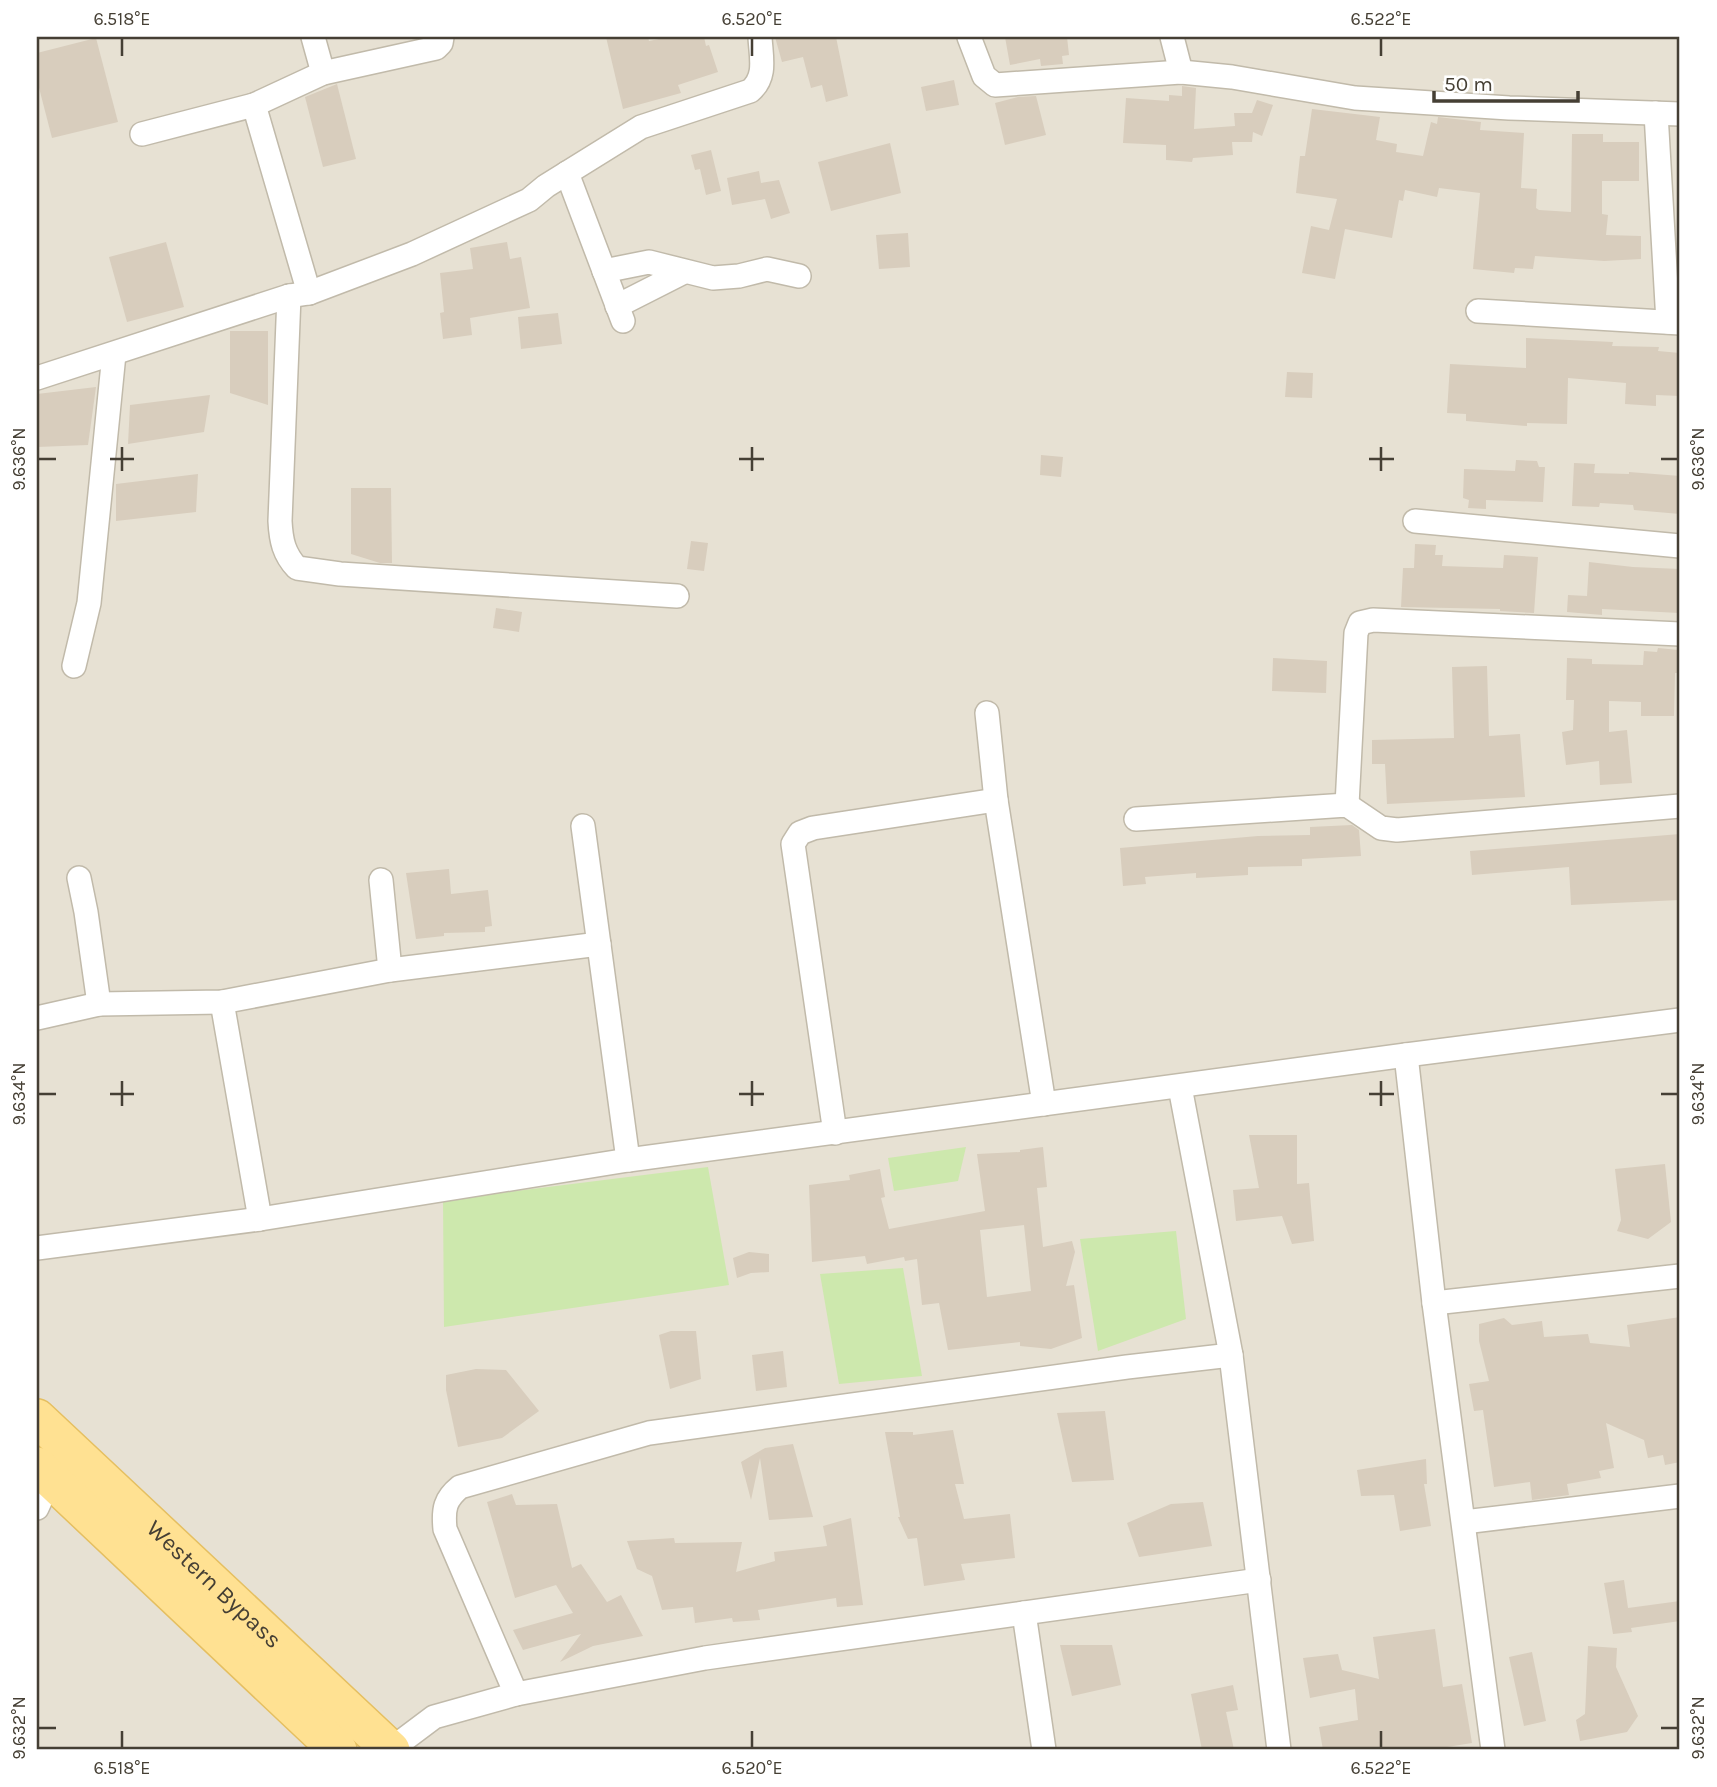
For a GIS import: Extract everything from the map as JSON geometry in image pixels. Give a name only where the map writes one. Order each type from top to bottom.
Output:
[{"type":"main road","name":"Western Bypass","points":[[37,1418],[391,1750]]},
{"type":"main road","name":"Western Bypass","points":[[41,1485],[338,1750]]},
{"type":"street","points":[[313,37],[323,74]]},
{"type":"street","points":[[142,134],[254,106],[323,74],[436,48],[442,37]]},
{"type":"street","points":[[37,378],[299,294],[412,254],[528,200],[641,127],[750,91],[758,85],[762,75],[760,37]]},
{"type":"street","points":[[969,37],[984,76],[995,85],[1181,72],[1232,77],[1356,97],[1509,108],[1680,114]]},
{"type":"street","points":[[1171,37],[1181,72]]},
{"type":"street","points":[[254,106],[299,294],[279,521],[286,556],[297,568],[340,574],[677,596]]},
{"type":"street","points":[[1478,311],[1674,323],[1656,113]]},
{"type":"street","points":[[567,173],[620,313],[684,272]]},
{"type":"street","points":[[604,271],[649,262],[713,278],[768,270],[799,276]]},
{"type":"street","points":[[74,666],[89,603],[114,354]]},
{"type":"street","points":[[1415,521],[1680,546]]},
{"type":"street","points":[[1347,805],[1356,633],[1360,623],[1373,620],[1680,635]]},
{"type":"street","points":[[986,713],[996,800],[1044,1104]]},
{"type":"street","points":[[835,1133],[793,844],[800,833],[813,828],[996,800]]},
{"type":"street","points":[[1136,820],[1347,805],[1381,828],[1397,830],[1680,806]]},
{"type":"street","points":[[583,827],[628,1160]]},
{"type":"street","points":[[79,878],[99,1004]]},
{"type":"street","points":[[381,880],[390,971]]},
{"type":"street","points":[[37,1018],[99,1004],[222,1002],[390,971],[599,944]]},
{"type":"street","points":[[222,1002],[260,1219]]},
{"type":"street","points":[[37,1248],[260,1219],[628,1160],[1680,1020]]},
{"type":"street","points":[[1406,1055],[1434,1303],[1493,1750]]},
{"type":"street","points":[[1180,1087],[1231,1355],[1279,1750]]},
{"type":"street","points":[[1434,1303],[1680,1276]]},
{"type":"street","points":[[516,1694],[445,1529],[443,1513],[448,1497],[460,1487],[649,1433],[1114,1368],[1231,1355]]},
{"type":"street","points":[[1464,1522],[1680,1496]]},
{"type":"street","points":[[391,1750],[434,1717],[516,1694],[705,1658],[1259,1580]]},
{"type":"street","points":[[1024,1614],[1044,1750]]},
{"type":"shaded area","points":[[37,37],[1680,37],[1680,1750],[37,1750]]},
{"type":"green space","points":[[966,1147],[958,1181],[894,1191],[888,1158]]},
{"type":"green space","points":[[708,1167],[729,1285],[444,1327],[443,1200]]},
{"type":"green space","points":[[1176,1231],[1186,1319],[1098,1351],[1080,1239]]},
{"type":"green space","points":[[903,1268],[922,1376],[839,1384],[820,1274]]},
{"type":"building","points":[[606,37],[648,37],[649,41],[669,37],[704,37],[718,72],[678,85],[681,93],[623,109]]},
{"type":"building","points":[[775,37],[836,37],[848,96],[826,102],[822,85],[811,88],[803,57],[782,62]]},
{"type":"building","points":[[1005,37],[1067,37],[1069,55],[1062,56],[1063,64],[1041,66],[1040,59],[1010,65]]},
{"type":"building","points":[[96,38],[118,122],[52,138],[37,80],[37,53]]},
{"type":"building","points":[[954,80],[959,105],[926,111],[921,87]]},
{"type":"building","points":[[337,84],[356,159],[323,167],[305,97]]},
{"type":"building","points":[[1182,86],[1196,88],[1194,129],[1235,126],[1234,113],[1252,113],[1257,100],[1273,105],[1262,136],[1253,132],[1252,142],[1232,142],[1233,155],[1193,158],[1192,162],[1166,160],[1166,145],[1123,143],[1126,98],[1169,101],[1169,95],[1182,96]]},
{"type":"building","points":[[1036,96],[1046,135],[1005,145],[995,103]]},
{"type":"building","points":[[1312,109],[1380,117],[1376,140],[1397,144],[1396,152],[1423,156],[1431,122],[1437,124],[1438,117],[1481,122],[1480,130],[1524,133],[1521,188],[1537,189],[1536,208],[1539,210],[1571,212],[1572,134],[1603,134],[1603,142],[1639,142],[1639,181],[1602,181],[1602,214],[1608,215],[1606,235],[1641,236],[1641,259],[1604,261],[1535,256],[1533,269],[1515,268],[1514,273],[1473,269],[1480,193],[1439,188],[1437,197],[1405,190],[1403,201],[1399,200],[1392,238],[1345,229],[1335,279],[1302,273],[1311,226],[1329,230],[1337,199],[1296,193],[1300,156],[1305,156]]},
{"type":"building","points":[[890,143],[901,193],[831,211],[818,162]]},
{"type":"building","points":[[711,150],[721,191],[706,195],[700,169],[695,170],[691,155]]},
{"type":"building","points":[[759,171],[761,183],[779,180],[790,213],[771,219],[765,199],[732,205],[727,178]]},
{"type":"building","points":[[908,233],[910,267],[879,269],[876,235]]},
{"type":"building","points":[[166,242],[184,307],[127,322],[109,257]]},
{"type":"building","points":[[507,242],[510,259],[521,257],[530,308],[470,318],[472,335],[443,339],[440,313],[444,312],[440,273],[473,269],[470,248]]},
{"type":"building","points":[[558,313],[562,344],[521,349],[518,317]]},
{"type":"building","points":[[230,331],[268,331],[268,405],[230,393]]},
{"type":"building","points":[[1526,338],[1613,342],[1612,346],[1659,347],[1658,351],[1680,353],[1680,396],[1656,395],[1656,406],[1625,404],[1626,383],[1568,378],[1567,424],[1527,423],[1527,426],[1466,421],[1466,414],[1447,413],[1450,364],[1526,368]]},
{"type":"building","points":[[1287,372],[1313,373],[1312,398],[1285,397]]},
{"type":"building","points":[[96,387],[88,445],[37,447],[37,394]]},
{"type":"building","points":[[210,395],[204,432],[128,444],[130,405]]},
{"type":"building","points":[[1041,455],[1063,457],[1061,477],[1040,475]]},
{"type":"building","points":[[1516,460],[1537,461],[1539,467],[1545,467],[1543,502],[1486,500],[1486,509],[1468,508],[1469,500],[1463,498],[1464,469],[1515,471]]},
{"type":"building","points":[[1574,463],[1595,464],[1594,473],[1629,472],[1680,476],[1680,514],[1634,510],[1633,505],[1600,503],[1599,507],[1572,506]]},
{"type":"building","points":[[198,474],[196,512],[116,521],[116,484]]},
{"type":"building","points":[[351,488],[391,488],[392,563],[380,563],[351,554]]},
{"type":"building","points":[[691,541],[708,543],[704,571],[687,569]]},
{"type":"building","points":[[1415,544],[1436,545],[1435,555],[1443,555],[1442,566],[1503,568],[1504,555],[1538,557],[1534,613],[1500,609],[1401,607],[1403,568],[1414,568]]},
{"type":"building","points":[[1589,562],[1680,569],[1679,613],[1602,609],[1602,615],[1567,612],[1568,595],[1587,596]]},
{"type":"building","points":[[496,608],[522,612],[519,632],[493,628]]},
{"type":"building","points":[[1658,648],[1679,650],[1675,673],[1674,716],[1641,716],[1641,702],[1609,701],[1609,732],[1627,730],[1632,783],[1600,785],[1599,761],[1566,765],[1562,732],[1573,730],[1574,700],[1566,700],[1567,658],[1592,659],[1592,664],[1643,665],[1644,651],[1657,652]]},
{"type":"building","points":[[1273,658],[1327,661],[1326,693],[1272,691]]},
{"type":"building","points":[[1487,666],[1489,736],[1520,734],[1525,797],[1387,804],[1385,764],[1372,764],[1372,740],[1454,738],[1452,667]]},
{"type":"building","points":[[1352,825],[1359,830],[1361,856],[1302,859],[1302,866],[1248,867],[1248,875],[1196,878],[1196,873],[1145,877],[1146,884],[1123,886],[1120,848],[1258,836],[1310,835],[1310,827]]},
{"type":"building","points":[[1680,834],[1680,900],[1571,905],[1569,867],[1472,875],[1470,851]]},
{"type":"building","points":[[449,869],[451,894],[488,890],[492,926],[485,927],[485,932],[444,933],[444,936],[416,939],[406,873]]},
{"type":"building","points":[[1249,1135],[1297,1135],[1297,1184],[1309,1183],[1314,1241],[1292,1244],[1282,1216],[1236,1221],[1233,1190],[1259,1188]]},
{"type":"building","points":[[1043,1147],[1047,1187],[1037,1188],[1043,1247],[1072,1241],[1075,1252],[1066,1286],[1074,1285],[1082,1338],[1051,1349],[1020,1346],[1020,1342],[948,1350],[939,1303],[922,1305],[917,1259],[905,1261],[904,1257],[867,1264],[865,1256],[812,1262],[809,1185],[850,1180],[849,1175],[880,1169],[885,1197],[881,1198],[889,1229],[985,1211],[977,1154]],"holes":[[[1024,1225],[1031,1291],[987,1297],[980,1230]]]},
{"type":"building","points":[[1665,1164],[1671,1222],[1648,1239],[1617,1231],[1621,1220],[1615,1169]]},
{"type":"building","points":[[749,1252],[769,1254],[769,1272],[751,1273],[737,1278],[733,1258]]},
{"type":"building","points":[[1680,1317],[1680,1462],[1665,1465],[1663,1455],[1648,1458],[1644,1440],[1606,1423],[1614,1468],[1599,1471],[1601,1478],[1567,1484],[1569,1495],[1532,1500],[1530,1482],[1494,1487],[1483,1410],[1474,1411],[1469,1384],[1489,1381],[1479,1341],[1479,1324],[1504,1318],[1512,1325],[1542,1321],[1544,1337],[1588,1334],[1590,1343],[1630,1347],[1627,1325]]},
{"type":"building","points":[[671,1331],[696,1331],[701,1379],[670,1389],[659,1335]]},
{"type":"building","points":[[783,1351],[787,1387],[756,1391],[752,1355]]},
{"type":"building","points":[[476,1369],[506,1370],[539,1411],[502,1438],[458,1447],[446,1390],[446,1375]]},
{"type":"building","points":[[1105,1411],[1114,1480],[1072,1482],[1057,1413]]},
{"type":"building","points":[[953,1430],[964,1484],[955,1484],[964,1519],[1010,1514],[1015,1558],[961,1564],[965,1580],[924,1586],[917,1538],[908,1539],[898,1517],[885,1432],[913,1432],[913,1435]]},
{"type":"building","points":[[793,1444],[813,1517],[769,1520],[760,1458],[751,1500],[741,1462],[765,1448]]},
{"type":"building","points":[[1426,1459],[1427,1484],[1424,1484],[1431,1526],[1400,1531],[1394,1495],[1361,1496],[1357,1470]]},
{"type":"building","points":[[512,1494],[516,1505],[557,1504],[572,1568],[581,1564],[607,1602],[621,1595],[643,1636],[593,1646],[560,1662],[581,1634],[523,1650],[513,1630],[573,1613],[556,1585],[515,1598],[487,1502]]},
{"type":"building","points":[[1203,1502],[1212,1546],[1139,1557],[1127,1523],[1171,1504]]},
{"type":"building","points":[[851,1518],[863,1605],[837,1607],[836,1598],[758,1610],[760,1620],[733,1622],[732,1618],[695,1623],[693,1607],[662,1610],[652,1576],[637,1569],[627,1541],[674,1538],[675,1543],[742,1542],[736,1572],[775,1561],[774,1552],[827,1546],[823,1526]]},
{"type":"building","points":[[1624,1580],[1628,1608],[1680,1601],[1680,1621],[1631,1628],[1632,1632],[1613,1634],[1604,1583]]},
{"type":"building","points":[[1435,1629],[1443,1687],[1462,1684],[1472,1743],[1441,1750],[1323,1750],[1319,1727],[1358,1720],[1355,1689],[1310,1698],[1303,1658],[1338,1654],[1342,1670],[1379,1679],[1373,1637]]},
{"type":"building","points":[[1060,1645],[1112,1645],[1121,1685],[1072,1696]]},
{"type":"building","points":[[1588,1646],[1617,1648],[1616,1667],[1638,1716],[1627,1732],[1580,1741],[1576,1720],[1585,1714]]},
{"type":"building","points":[[1532,1652],[1546,1721],[1524,1726],[1509,1657]]},
{"type":"building","points":[[1233,1685],[1238,1710],[1226,1712],[1234,1750],[1202,1750],[1191,1694]]}]
